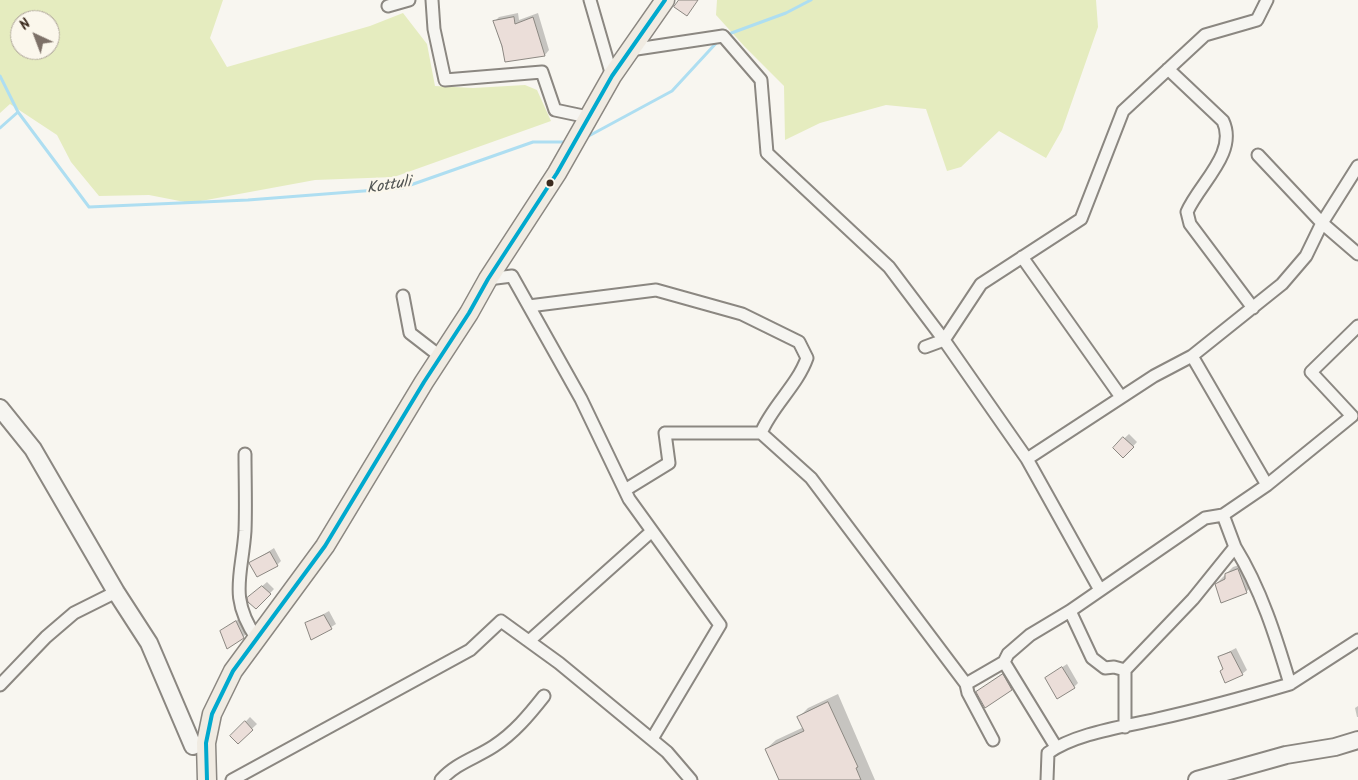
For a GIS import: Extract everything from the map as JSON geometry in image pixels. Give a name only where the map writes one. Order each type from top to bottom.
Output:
[{"type":"main road","points":[[207,780],[206,742],[212,714],[233,671],[325,546],[488,279],[557,173],[612,76],[665,0]]},
{"type":"main road","points":[[0,408],[33,449],[116,592],[149,643],[193,746]]},
{"type":"main road","points":[[1197,780],[1217,777],[1286,755],[1335,747],[1358,740]]},
{"type":"street","points":[[388,6],[409,0]]},
{"type":"street","points":[[432,0],[434,29],[444,75],[542,72],[555,110],[587,119]]},
{"type":"street","points":[[590,0],[612,76]]},
{"type":"street","points":[[924,347],[944,340],[981,284],[1081,219],[1123,111],[1206,35],[1257,20],[1266,0]]},
{"type":"street","points":[[630,50],[723,36],[761,80],[767,153],[889,267],[944,340],[1027,459],[1100,590]]},
{"type":"street","points":[[1168,69],[1223,121],[1228,130],[1224,151],[1187,212],[1190,224],[1253,308]]},
{"type":"street","points":[[1258,156],[1322,224],[1358,254]]},
{"type":"street","points":[[1027,459],[1122,397],[1192,356],[1282,284],[1306,256],[1322,224],[1358,166]]},
{"type":"street","points":[[1022,257],[1122,397]]},
{"type":"street","points":[[488,279],[512,276],[581,399],[625,490],[652,531],[720,625],[652,739]]},
{"type":"street","points":[[529,306],[656,290],[742,314],[799,342],[807,358],[802,371],[766,422],[761,433]]},
{"type":"street","points":[[403,296],[410,333],[441,357]]},
{"type":"street","points":[[966,684],[1004,662],[1008,654],[1030,635],[1070,611],[1205,518],[1223,515],[1266,485],[1352,416],[1311,372],[1358,326]]},
{"type":"street","points":[[1192,356],[1266,485]]},
{"type":"street","points":[[625,490],[669,463],[665,433],[761,433],[811,478],[966,684],[968,693],[993,740]]},
{"type":"street","points":[[245,454],[245,532],[238,568],[239,601],[248,626],[256,639]]},
{"type":"street","points":[[1223,515],[1235,547],[1251,574],[1278,644],[1290,684]]},
{"type":"street","points":[[529,641],[652,531]]},
{"type":"street","points":[[1125,727],[1125,670],[1192,599],[1235,547]]},
{"type":"street","points":[[0,684],[46,637],[74,613],[116,592]]},
{"type":"street","points":[[1070,611],[1092,658],[1105,668],[1114,667],[1125,670]]},
{"type":"street","points":[[232,780],[470,650],[501,621],[652,739],[667,752],[691,780]]},
{"type":"street","points":[[1047,780],[1048,752],[1056,747],[1103,731],[1225,703],[1290,684],[1358,640]]},
{"type":"street","points":[[1004,662],[1056,747]]},
{"type":"street","points":[[441,780],[467,759],[493,747],[513,732],[544,696]]},
{"type":"green space","points":[[0,0],[223,0],[210,38],[227,67],[370,26],[403,13],[427,44],[435,86],[473,88],[525,85],[537,90],[551,121],[394,177],[315,180],[190,203],[149,195],[99,196],[71,162],[57,135],[10,104],[0,113]]},
{"type":"green space","points":[[717,0],[1096,0],[1098,27],[1062,130],[1046,158],[999,131],[961,167],[947,171],[926,109],[886,105],[820,123],[785,140],[784,86],[716,15]]},
{"type":"building","points":[[679,0],[698,0],[687,16],[674,7]]},
{"type":"building","points":[[514,17],[515,24],[533,17],[545,56],[505,62],[502,46],[493,21]]},
{"type":"building","points":[[1123,437],[1134,447],[1123,458],[1113,448]]},
{"type":"building","points":[[270,552],[278,566],[257,577],[249,563]]},
{"type":"building","points":[[1238,569],[1247,593],[1221,603],[1215,584],[1225,579],[1225,574]]},
{"type":"building","points":[[262,586],[271,594],[256,609],[248,602],[247,598]]},
{"type":"building","points":[[324,615],[332,629],[311,640],[305,623]]},
{"type":"building","points":[[236,621],[244,638],[227,649],[220,631]]},
{"type":"building","points":[[1231,652],[1243,675],[1225,683],[1220,671],[1223,669],[1218,657]]},
{"type":"building","points":[[1062,667],[1075,688],[1057,699],[1045,678]]},
{"type":"building","points":[[1003,674],[1012,690],[985,708],[976,692]]},
{"type":"building","points":[[828,702],[858,767],[856,768],[861,780],[779,780],[765,749],[804,731],[797,717]]},
{"type":"building","points":[[245,721],[253,730],[238,744],[230,736]]},
{"type":"waterway","name":"Kottuli","points":[[726,35],[786,13],[811,0]]},
{"type":"waterway","name":"Kottuli","points":[[585,138],[672,91],[719,40]]},
{"type":"waterway","points":[[0,76],[18,112]]},
{"type":"waterway","name":"Kottuli","points":[[0,128],[18,112],[89,207],[248,200],[402,188],[533,142],[567,142]]},
{"type":"transit line","points":[[207,780],[206,743],[212,714],[233,671],[325,546],[488,279],[557,173],[612,76],[665,0]]}]
